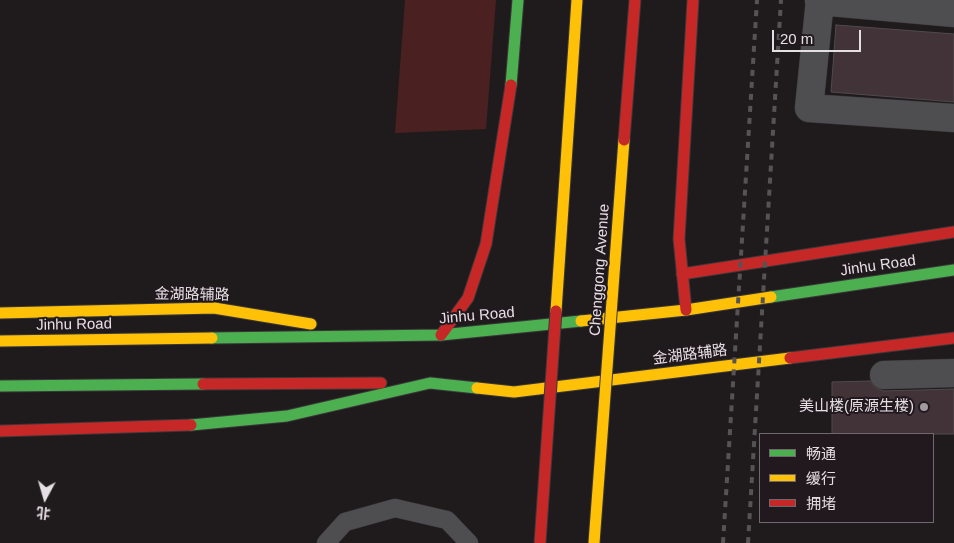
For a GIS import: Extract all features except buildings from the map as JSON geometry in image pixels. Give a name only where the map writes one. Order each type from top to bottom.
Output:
[{"type":"main road","points":[[441,335],[468,298],[486,244],[512,78],[518,0]]},
{"type":"main road","points":[[540,543],[577,0]]},
{"type":"main road","name":"Chenggong Avenue","points":[[594,543],[635,0]]},
{"type":"main road","points":[[686,310],[678,239],[693,0]]},
{"type":"main road","points":[[682,274],[954,232]]},
{"type":"main road","name":"Jinhu Road","points":[[0,340],[441,335],[686,310],[954,270]]},
{"type":"main road","name":"金湖路辅路","points":[[0,313],[214,308],[382,336]]},
{"type":"main road","name":"金湖路辅路","points":[[430,383],[514,392],[954,338]]},
{"type":"main road","points":[[676,360],[805,344]]},
{"type":"main road","points":[[597,369],[617,367]]},
{"type":"main road","points":[[537,375],[567,372]]},
{"type":"main road","points":[[0,386],[430,383],[498,379]]},
{"type":"main road","points":[[0,431],[206,425],[287,416],[430,383]]},
{"type":"street","points":[[954,13],[819,1],[809,108],[954,118]]},
{"type":"street","points":[[884,375],[954,373]]},
{"type":"lane","points":[[326,543],[345,522],[395,508],[447,520],[469,543]]},
{"type":"shaded area","points":[[405,0],[496,0],[486,129],[395,133]]},
{"type":"railway","points":[[723,543],[757,0]]},
{"type":"railway","points":[[748,543],[781,0]]},
{"type":"traffic: fast","points":[[511,85],[518,0]]},
{"type":"traffic: fast","points":[[771,297],[954,270]]},
{"type":"traffic: fast","points":[[212,338],[441,335],[581,321]]},
{"type":"traffic: fast","points":[[191,425],[287,416],[430,383],[477,388]]},
{"type":"traffic: fast","points":[[0,386],[203,384]]},
{"type":"traffic: slow","points":[[556,311],[577,0]]},
{"type":"traffic: slow","points":[[594,543],[624,140]]},
{"type":"traffic: slow","points":[[581,321],[686,310],[771,297]]},
{"type":"traffic: slow","points":[[0,313],[214,308],[311,324]]},
{"type":"traffic: slow","points":[[0,341],[212,338]]},
{"type":"traffic: slow","points":[[477,388],[514,392],[790,358]]},
{"type":"traffic: jam","points":[[624,140],[635,0]]},
{"type":"traffic: jam","points":[[686,310],[679,239],[693,0]]},
{"type":"traffic: jam","points":[[441,335],[468,298],[486,244],[511,85]]},
{"type":"traffic: jam","points":[[682,274],[954,232]]},
{"type":"traffic: jam","points":[[540,543],[556,311]]},
{"type":"traffic: jam","points":[[790,358],[954,338]]},
{"type":"traffic: jam","points":[[203,384],[381,383]]},
{"type":"traffic: jam","points":[[0,431],[191,425]]},
{"type":"place","name":"美山楼(原源生楼)","points":[[924,407]]}]
